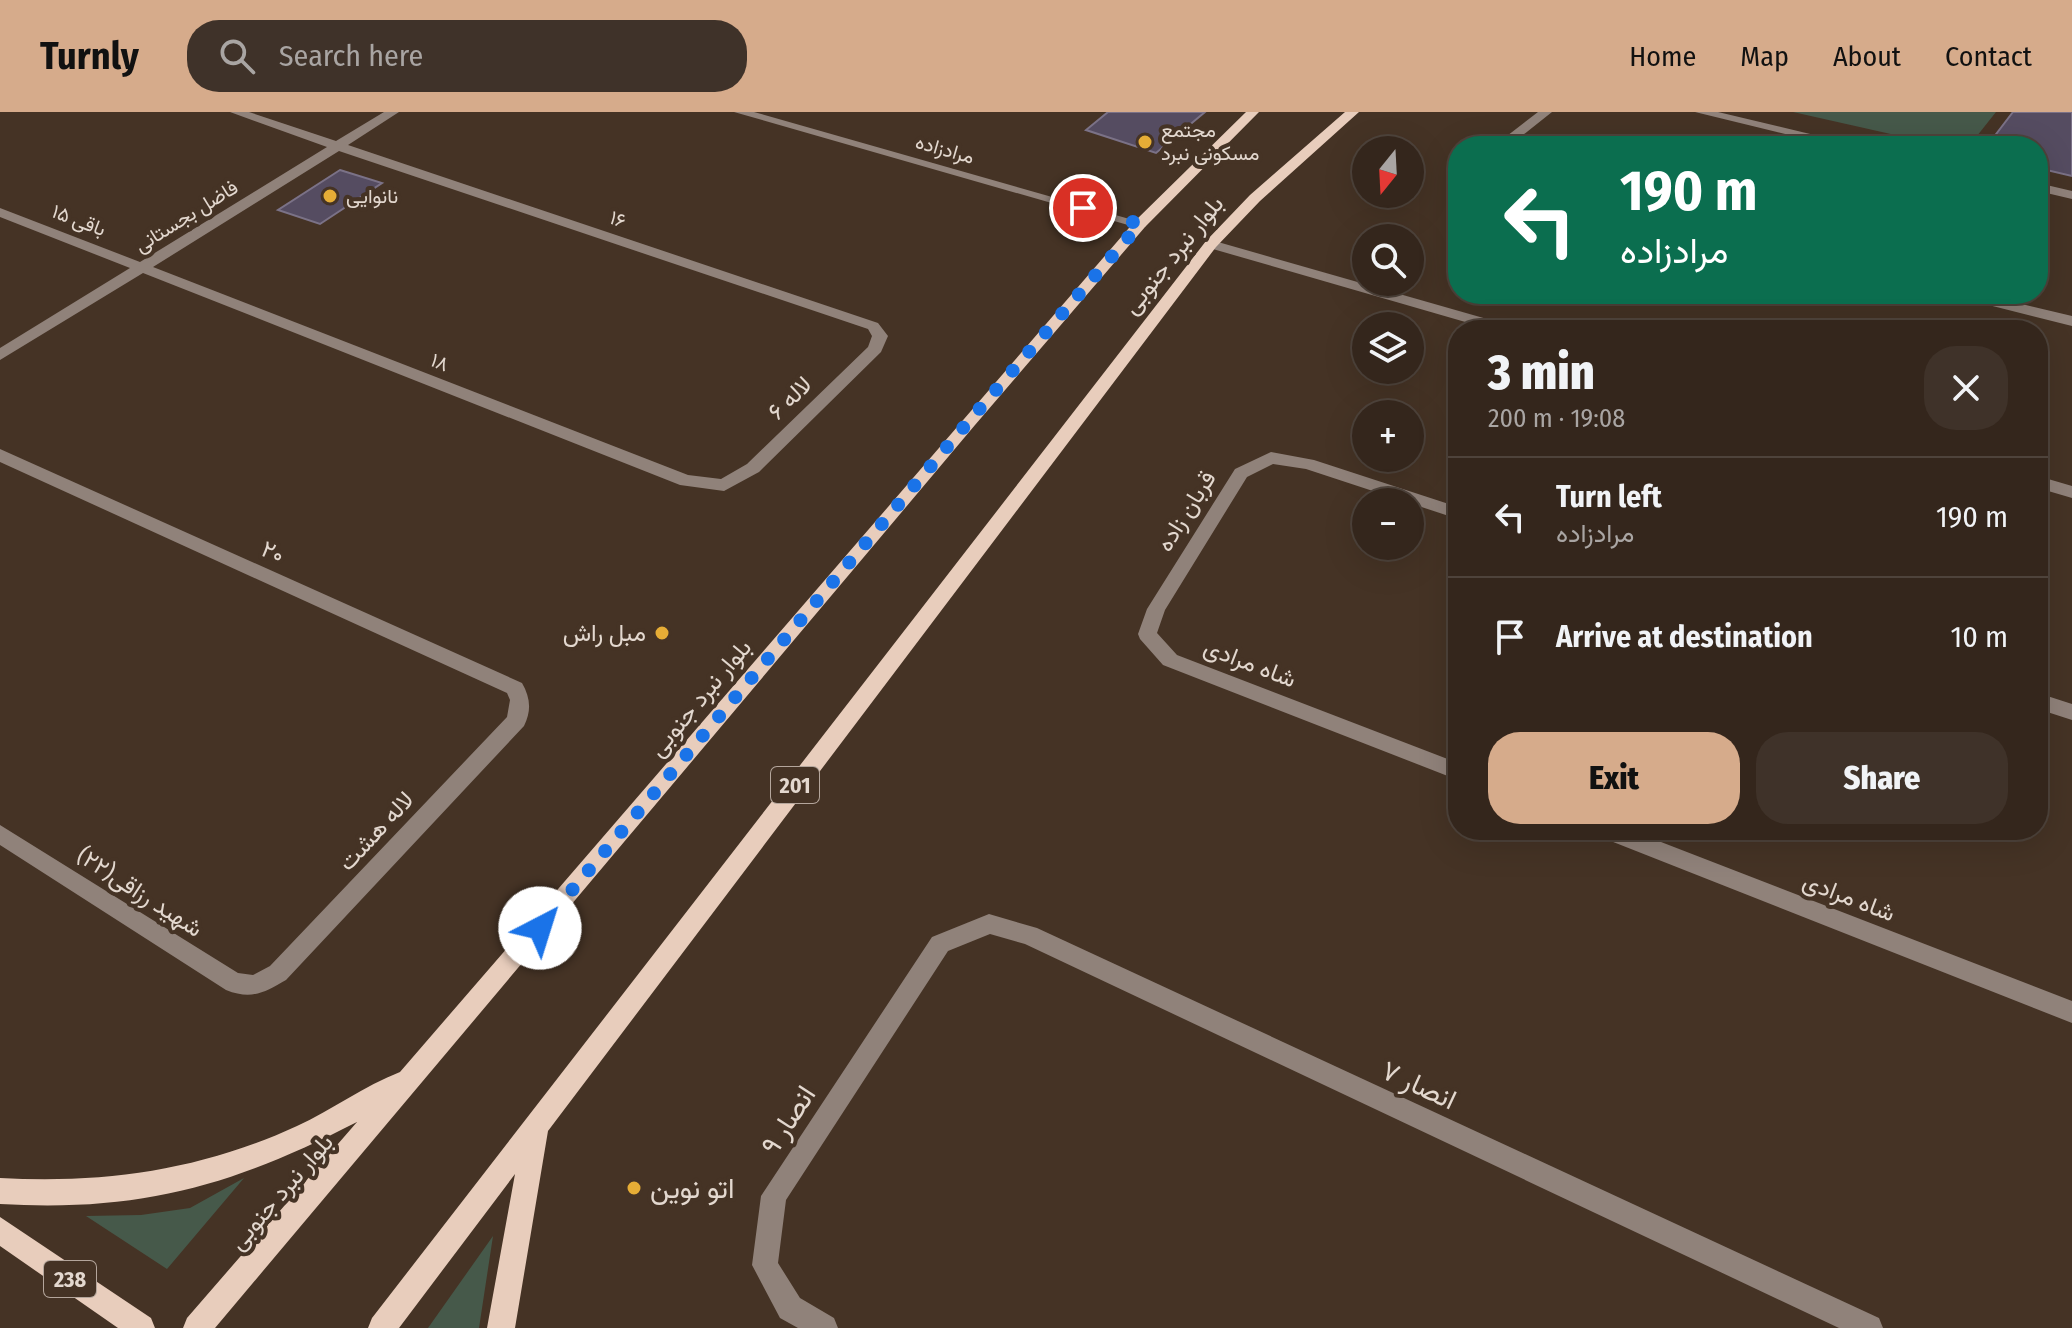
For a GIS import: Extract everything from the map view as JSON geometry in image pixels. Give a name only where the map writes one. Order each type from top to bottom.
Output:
[{"type":"main road","name":"بلوار نبرد جنوبی","points":[[197,1328],[418,1073],[969,421],[1140,224],[1253,112]]},
{"type":"main road","name":"بلوار نبرد جنوبی","points":[[382,1328],[1211,244],[1255,198],[1353,112]]},
{"type":"main road","points":[[0,1191],[78,1195],[158,1186],[290,1144],[343,1118],[418,1073]]},
{"type":"main road","points":[[501,1328],[537,1122]]},
{"type":"main road","name":"238","points":[[0,1230],[141,1328]]},
{"type":"street","name":"۱۶","points":[[236,112],[873,326],[880,336]]},
{"type":"street","name":"فاضل بجستانی","points":[[0,355],[393,112]]},
{"type":"street","name":"مرادزاده","points":[[740,112],[1140,224]]},
{"type":"street","points":[[1514,136],[1546,112]]},
{"type":"street","points":[[1701,112],[1808,136]]},
{"type":"street","points":[[2048,189],[2072,195]]},
{"type":"street","name":"باقی ۱۵","points":[[0,212],[143,266]]},
{"type":"street","points":[[1211,244],[1475,320]]},
{"type":"street","name":"۱۸","points":[[143,266],[686,481],[724,485]]},
{"type":"street","points":[[2003,304],[2072,321]]},
{"type":"street","name":"لاله ۶","points":[[724,485],[753,468],[875,349],[880,336]]},
{"type":"street","name":"۲۰","points":[[0,455],[515,688],[520,700]]},
{"type":"street","name":"قربان زاده","points":[[1156,609],[1241,473],[1271,458],[1308,464],[1448,510]]},
{"type":"street","points":[[2048,485],[2072,492]]},
{"type":"street","name":"شاه مرادی","points":[[1156,609],[1147,634],[1170,660],[1448,768]]},
{"type":"street","name":"لاله هشت","points":[[255,986],[278,973],[517,720],[520,700]]},
{"type":"street","points":[[2048,704],[2072,712]]},
{"type":"street","name":"شهید رزاقی(۲۲)","points":[[0,834],[234,983],[255,986]]},
{"type":"street","name":"شاه مرادی","points":[[1632,840],[2072,1012]]},
{"type":"street","name":"انصار ۷","points":[[940,944],[989,924],[1029,935],[1869,1328]]},
{"type":"street","name":"انصار ۹","points":[[824,1328],[790,1308],[765,1265],[774,1196],[940,944]]},
{"type":"green space","points":[[1793,112],[1996,112],[1977,136],[1900,136]]},
{"type":"green space","points":[[244,1178],[167,1269],[86,1216],[141,1215],[190,1208]]},
{"type":"green space","points":[[493,1236],[479,1328],[428,1328]]},
{"type":"building","name":"مجتمع مسکونی نبرد","points":[[1108,112],[1205,112],[1156,153],[1086,130]]},
{"type":"building","points":[[2013,112],[2072,112],[2072,176],[2048,170],[2048,136],[1995,136]]},
{"type":"building","name":"نانوایی","points":[[340,170],[382,183],[320,224],[278,210]]},
{"type":"place","name":"مجتمع مسکونی نبرد","points":[[1145,142]]},
{"type":"place","name":"نانوایی","points":[[330,196]]},
{"type":"place","name":"مبل راش","points":[[662,633]]},
{"type":"place","name":"اتو نوین","points":[[634,1188]]},
{"type":"route","points":[[540,928],[1140,224],[1083,208]]}]
